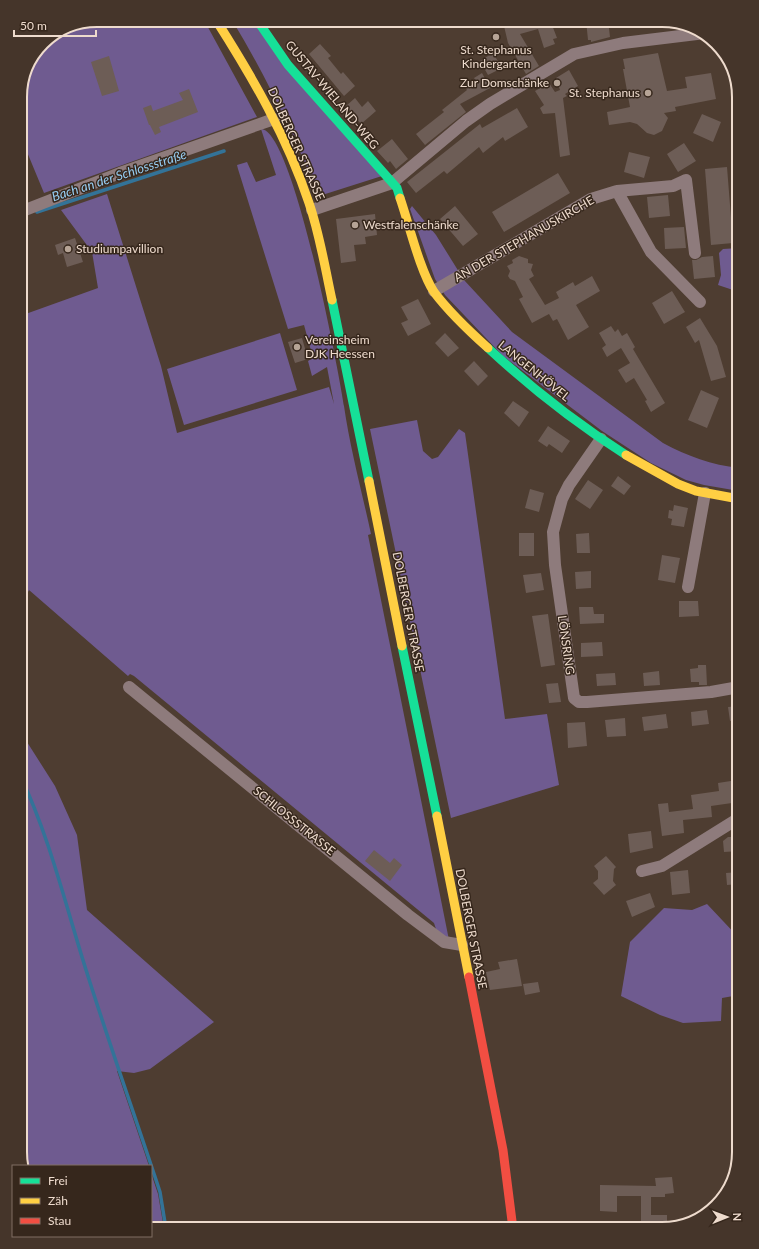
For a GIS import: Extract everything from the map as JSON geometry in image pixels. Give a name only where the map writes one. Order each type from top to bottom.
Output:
[{"type":"main road","name":"DOLBERGER STRASSE","points":[[221,27],[235,49],[274,119],[312,210],[325,263],[503,1150],[512,1222]]},
{"type":"main road","name":"GUSTAV-WIELAND-WEG","points":[[262,27],[288,65],[392,182]]},
{"type":"main road","name":"LANGENHÖVEL","points":[[392,182],[397,188],[424,269],[434,291],[467,329],[508,368],[601,439],[647,468],[678,484],[705,493],[732,498]]},
{"type":"street","points":[[312,210],[392,182],[466,121],[490,104],[574,54],[623,43],[694,34]]},
{"type":"street","points":[[27,209],[120,174],[274,119]]},
{"type":"street","name":"AN DER STEPHANUSKIRCHE","points":[[434,291],[591,199],[617,191],[673,186],[686,180],[695,253]]},
{"type":"street","points":[[617,191],[651,252],[700,302]]},
{"type":"street","name":"LÖNSRING","points":[[601,439],[569,485],[562,499],[553,532],[555,565],[574,698],[579,702],[587,702],[711,692],[732,688]]},
{"type":"street","points":[[688,587],[705,493]]},
{"type":"street","name":"SCHLOSSSTRASSE","points":[[129,687],[408,915],[444,942],[462,945]]},
{"type":"street","points":[[642,870],[662,866],[732,822]]},
{"type":"shaded area","points":[[208,27],[257,117],[44,193],[27,152],[27,93],[29,79],[36,62],[48,48],[66,34],[84,28]]},
{"type":"shaded area","points":[[236,27],[258,27],[382,176],[319,196],[279,106]]},
{"type":"shaded area","points":[[261,129],[274,140],[287,168],[313,255],[333,348],[349,438],[371,534],[368,535],[449,940],[437,932],[434,923],[134,676],[130,674],[128,676],[29,590],[27,594],[27,313],[98,288],[92,252],[61,210],[107,194],[161,366],[177,433],[329,387],[334,404],[327,367],[312,376],[308,361],[313,358],[304,325],[288,329],[237,165],[247,162],[256,182],[276,175]]},
{"type":"shaded area","points":[[412,206],[436,235],[464,280],[512,332],[663,443],[700,459],[719,465],[732,467],[732,490],[686,480],[651,463],[602,431],[503,356],[445,295],[435,279],[410,209]]},
{"type":"shaded area","points":[[732,248],[732,290],[718,285],[721,275],[719,253],[723,249]]},
{"type":"shaded area","points":[[280,333],[297,390],[184,425],[167,369]]},
{"type":"shaded area","points":[[417,420],[423,451],[432,459],[438,457],[459,429],[465,433],[505,719],[547,714],[559,785],[451,818],[370,429]]},
{"type":"shaded area","points":[[27,742],[55,786],[77,835],[87,910],[214,1022],[150,1069],[134,1073],[117,1071],[149,1165],[28,1165]]},
{"type":"shaded area","points":[[707,904],[732,931],[732,996],[722,998],[721,1021],[683,1023],[660,1015],[621,996],[630,942],[664,908],[692,910]]},
{"type":"shaded area","points":[[152,1176],[158,1194],[163,1222],[152,1222]]},
{"type":"building","points":[[504,27],[553,27],[557,38],[553,39],[555,44],[544,48],[538,29],[520,34],[539,66],[526,74],[508,43]]},
{"type":"building","points":[[587,27],[609,27],[610,37],[591,42],[591,40],[588,40]]},
{"type":"building","points":[[320,44],[331,56],[328,58],[341,74],[343,72],[355,86],[344,96],[309,54]]},
{"type":"building","points":[[493,53],[502,68],[488,75],[480,61]]},
{"type":"building","name":"St. Stephanus","points":[[658,53],[667,91],[687,88],[685,77],[711,73],[716,99],[675,107],[676,111],[664,113],[668,118],[662,131],[654,135],[647,133],[637,124],[630,122],[609,125],[607,112],[630,107],[623,69],[625,69],[623,59]]},
{"type":"building","points":[[109,56],[119,91],[102,96],[91,62]]},
{"type":"building","points":[[569,70],[578,86],[565,94],[567,96],[563,98],[570,155],[560,157],[555,113],[543,114],[540,108],[544,105],[535,91],[549,83],[555,92],[560,90],[556,78]]},
{"type":"building","points":[[482,73],[490,88],[460,104],[466,112],[425,145],[416,134],[444,112],[442,110],[467,90],[465,87],[476,81],[474,78]]},
{"type":"building","points":[[189,89],[198,112],[159,127],[161,132],[155,135],[149,125],[143,108],[151,105],[153,111],[183,100],[179,93]]},
{"type":"building","points":[[355,98],[362,107],[368,101],[376,111],[361,124],[346,106]]},
{"type":"building","points":[[517,108],[528,127],[505,141],[503,137],[483,153],[479,147],[447,174],[444,171],[416,193],[407,182],[480,124],[482,128]]},
{"type":"building","points":[[702,114],[721,122],[713,142],[693,133]]},
{"type":"building","points":[[392,139],[408,159],[396,169],[390,161],[388,163],[377,151]]},
{"type":"building","points":[[684,143],[696,161],[678,172],[667,154]]},
{"type":"building","points":[[629,152],[650,157],[644,178],[624,172]]},
{"type":"building","points":[[727,167],[732,243],[711,245],[705,169]]},
{"type":"building","points":[[558,173],[570,193],[504,232],[492,212]]},
{"type":"building","points":[[668,195],[670,216],[649,218],[647,197]]},
{"type":"building","points":[[455,206],[478,234],[463,246],[440,219]]},
{"type":"building","points":[[375,214],[377,235],[365,237],[366,244],[354,245],[356,261],[341,263],[336,219]]},
{"type":"building","points":[[684,227],[686,248],[665,249],[664,228]]},
{"type":"building","name":"Studiumpavillion","points":[[75,238],[83,262],[67,267],[63,253],[58,255],[55,245]]},
{"type":"building","points":[[519,256],[528,259],[528,263],[533,264],[531,270],[534,276],[529,279],[545,305],[559,298],[556,292],[573,282],[575,286],[592,276],[600,291],[576,305],[589,327],[568,340],[557,319],[553,321],[549,314],[532,323],[519,299],[523,297],[515,281],[510,279],[508,276],[510,271],[507,266],[513,263],[512,260]]},
{"type":"building","points":[[713,256],[715,277],[694,279],[692,260]]},
{"type":"building","points":[[672,291],[685,312],[664,324],[652,303]]},
{"type":"building","points":[[418,299],[431,324],[408,336],[401,323],[408,320],[401,307]]},
{"type":"building","points":[[700,318],[717,346],[726,377],[711,381],[699,340],[695,343],[686,327]]},
{"type":"building","points":[[611,326],[615,332],[618,329],[622,336],[627,333],[635,347],[633,349],[665,403],[651,412],[645,401],[647,400],[634,378],[626,383],[618,370],[630,363],[621,348],[607,357],[602,348],[606,345],[599,333]]},
{"type":"building","points":[[445,333],[459,348],[448,357],[435,343]]},
{"type":"building","name":"Vereinsheim DJK Heessen","points":[[302,338],[308,359],[295,363],[288,342]]},
{"type":"building","points":[[474,361],[488,376],[478,386],[464,371]]},
{"type":"building","points":[[701,390],[719,398],[707,428],[688,420]]},
{"type":"building","points":[[513,401],[529,412],[519,427],[504,413]]},
{"type":"building","points":[[548,426],[570,441],[562,453],[549,444],[547,447],[538,441]]},
{"type":"building","points":[[618,476],[631,486],[624,495],[611,486]]},
{"type":"building","points":[[588,480],[603,490],[590,509],[575,499]]},
{"type":"building","points":[[530,489],[544,493],[539,512],[525,508]]},
{"type":"building","points":[[674,505],[688,508],[684,527],[671,525],[672,519],[668,518],[669,510],[673,511]]},
{"type":"building","points":[[519,533],[534,533],[534,556],[519,556]]},
{"type":"building","points":[[589,533],[590,553],[577,553],[576,534]]},
{"type":"building","points":[[662,555],[680,558],[675,583],[658,580]]},
{"type":"building","points":[[591,571],[591,588],[576,589],[575,572]]},
{"type":"building","points":[[541,573],[544,590],[526,593],[523,575]]},
{"type":"building","points":[[679,601],[698,601],[699,616],[679,617]]},
{"type":"building","points":[[579,607],[593,607],[594,614],[604,614],[604,623],[580,624]]},
{"type":"building","points":[[548,614],[555,665],[541,667],[532,616]]},
{"type":"building","points":[[602,642],[603,656],[581,657],[581,643]]},
{"type":"building","points":[[698,665],[706,665],[707,685],[699,685],[699,682],[691,682],[690,669],[698,668]]},
{"type":"building","points":[[659,671],[660,685],[644,686],[643,673]]},
{"type":"building","points":[[615,673],[616,685],[597,686],[596,674]]},
{"type":"building","points":[[558,683],[561,702],[549,703],[546,684]]},
{"type":"building","points":[[728,707],[732,707],[732,721],[730,721]]},
{"type":"building","points":[[707,710],[709,724],[692,726],[691,712]]},
{"type":"building","points":[[666,714],[668,728],[644,731],[642,717]]},
{"type":"building","points":[[625,718],[626,736],[607,737],[605,720]]},
{"type":"building","points":[[585,722],[587,746],[568,748],[567,723]]},
{"type":"building","points":[[732,781],[732,803],[711,806],[712,817],[683,820],[684,833],[662,836],[658,804],[668,803],[669,812],[693,809],[691,795],[719,791],[718,783]]},
{"type":"building","points":[[651,831],[653,848],[630,853],[628,834]]},
{"type":"building","points":[[728,837],[732,837],[732,851],[724,852],[723,841]]},
{"type":"building","points":[[374,850],[390,863],[394,858],[402,865],[390,881],[365,861]]},
{"type":"building","points":[[606,856],[616,867],[614,869],[613,881],[616,885],[604,895],[593,883],[598,879],[598,871],[594,866]]},
{"type":"building","points":[[688,870],[690,893],[672,895],[670,872]]},
{"type":"building","points":[[726,873],[732,873],[732,885],[727,885]]},
{"type":"building","points":[[650,893],[655,907],[632,917],[626,901]]},
{"type":"building","points":[[517,959],[522,986],[490,990],[486,972],[500,969],[498,962]]},
{"type":"building","points":[[538,982],[540,992],[525,995],[523,984]]},
{"type":"building","points":[[672,1177],[674,1193],[665,1194],[665,1197],[651,1197],[651,1215],[667,1215],[667,1221],[641,1222],[641,1196],[617,1196],[617,1212],[600,1211],[600,1185],[656,1186],[655,1178]]},
{"type":"waterway","name":"Bach an der Schlossstraße","points":[[37,212],[224,151]]},
{"type":"waterway","points":[[27,790],[49,848],[79,948],[151,1165]]},
{"type":"waterway","points":[[152,1168],[160,1192],[165,1222]]},
{"type":"traffic: fast","points":[[262,27],[288,65],[397,188],[400,198]]},
{"type":"traffic: fast","points":[[332,300],[369,481]]},
{"type":"traffic: fast","points":[[488,348],[520,377],[554,404],[590,431],[626,455]]},
{"type":"traffic: fast","points":[[402,646],[437,816]]},
{"type":"traffic: slow","points":[[220,27],[268,108],[280,131],[300,179],[313,215],[332,300]]},
{"type":"traffic: slow","points":[[400,198],[419,260],[434,292],[446,307],[488,348]]},
{"type":"traffic: slow","points":[[626,455],[678,484],[696,491],[732,498]]},
{"type":"traffic: slow","points":[[369,481],[402,646]]},
{"type":"traffic: slow","points":[[437,816],[469,977]]},
{"type":"traffic: jam","points":[[469,977],[503,1150],[512,1222]]},
{"type":"place","name":"St. Stephanus Kindergarten","points":[[496,37]]},
{"type":"place","name":"Zur Domschänke","points":[[557,83]]},
{"type":"place","name":"St. Stephanus","points":[[648,93]]},
{"type":"place","name":"Westfalenschänke","points":[[355,225]]},
{"type":"place","name":"Studiumpavillion","points":[[68,249]]},
{"type":"place","name":"Vereinsheim DJK Heessen","points":[[297,347]]}]
